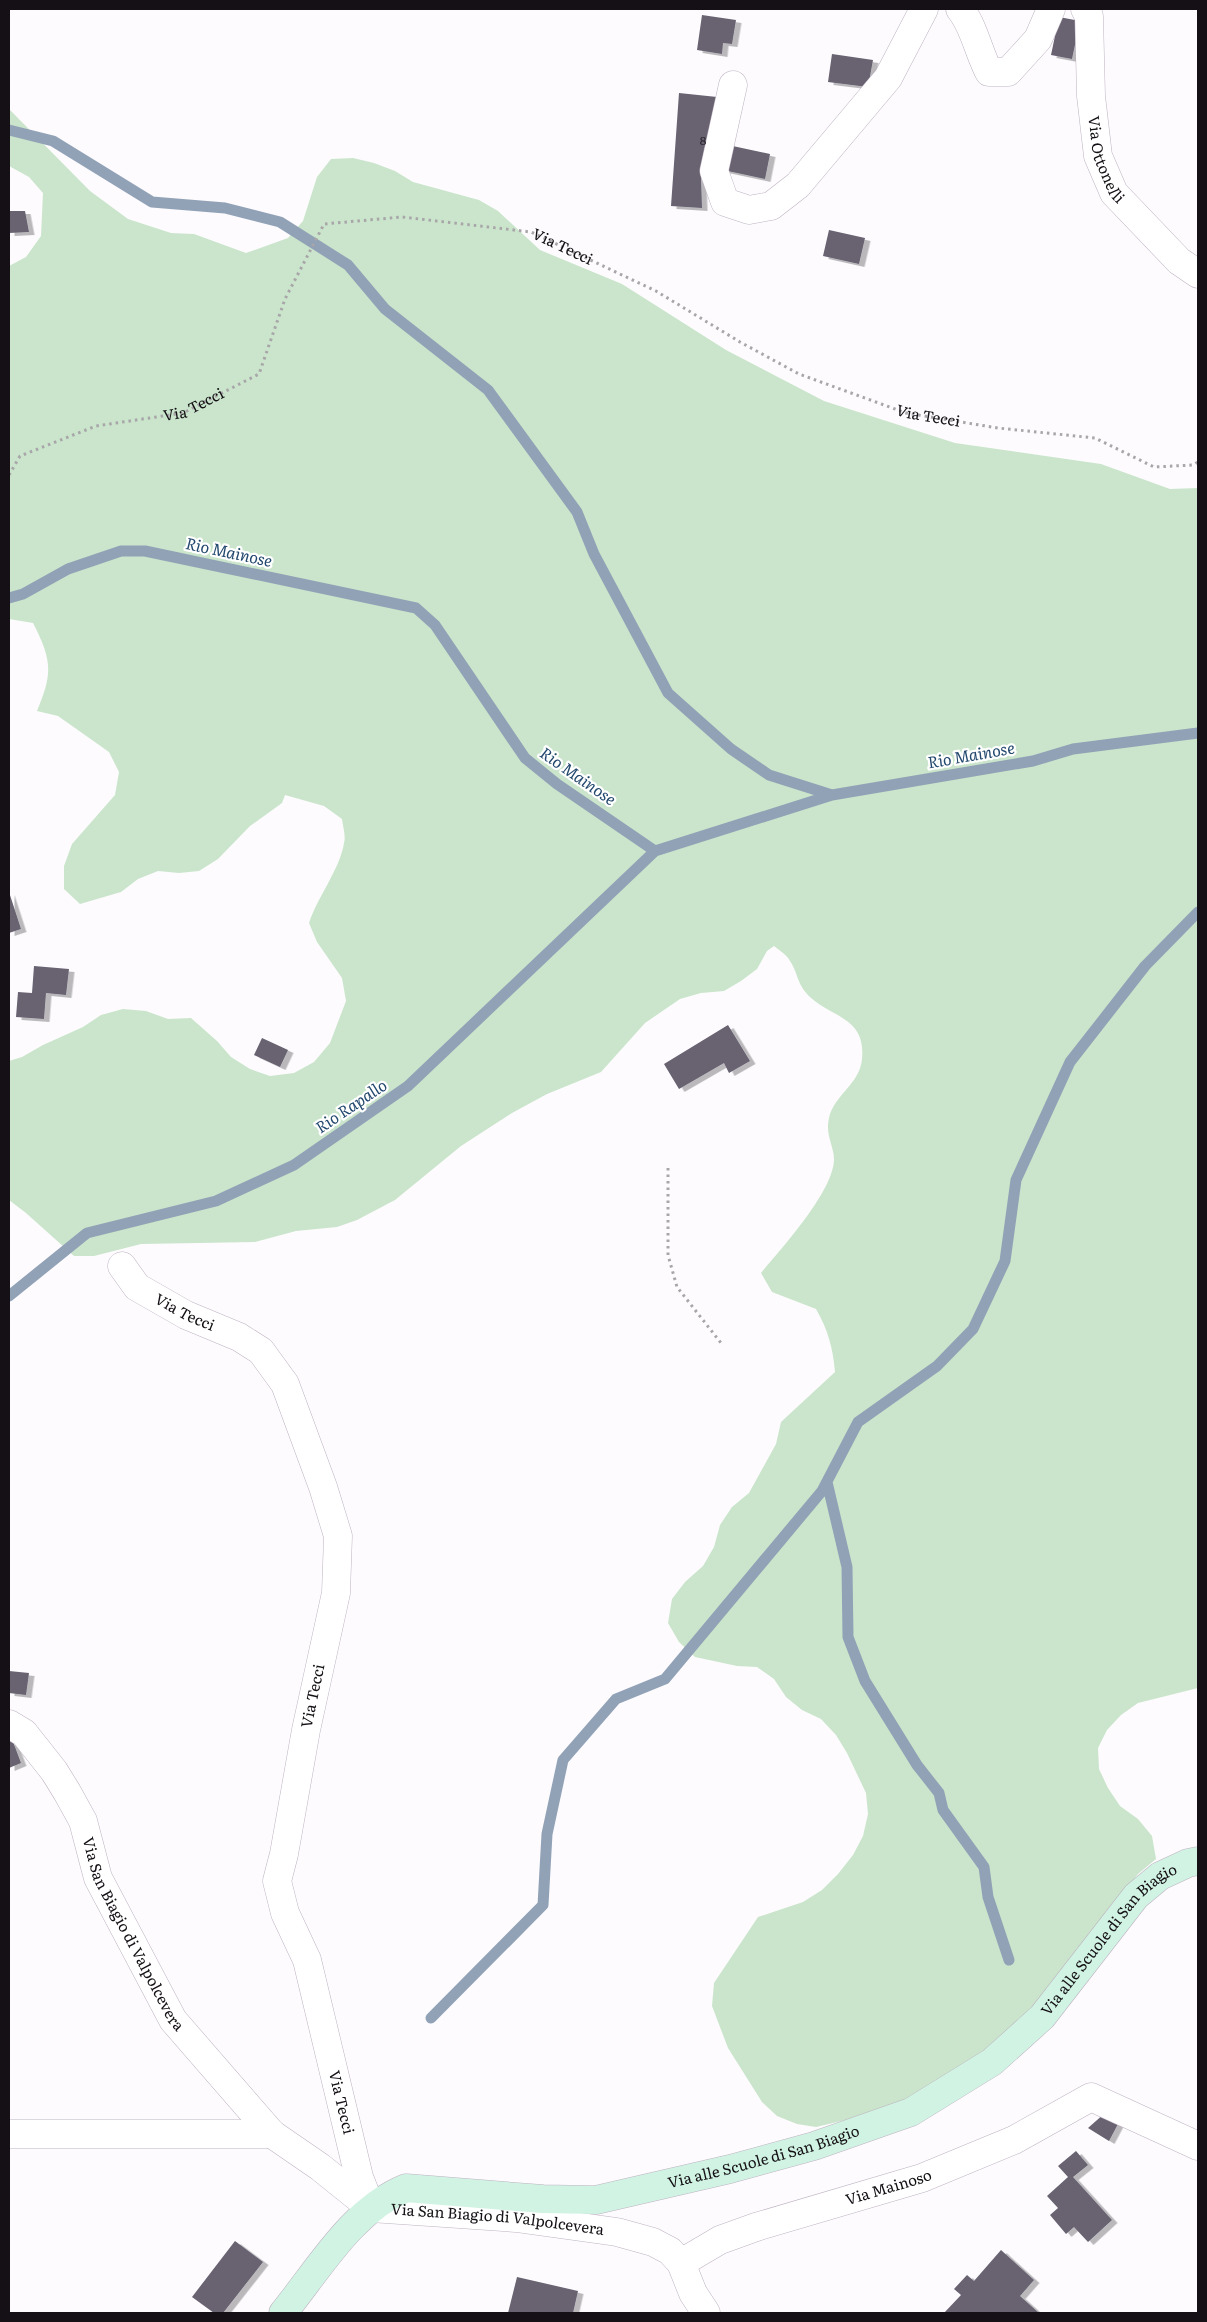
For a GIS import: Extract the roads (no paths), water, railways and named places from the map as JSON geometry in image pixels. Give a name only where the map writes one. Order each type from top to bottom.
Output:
[{"type":"street","points":[[732,85],[714,171],[716,178],[725,202],[749,210],[771,206],[798,184],[888,78],[924,9]]},
{"type":"street","points":[[960,9],[968,19],[978,53],[989,72],[1008,72],[1038,38],[1051,9]]},
{"type":"street","name":"Via Ottonelli","points":[[1085,9],[1089,16],[1091,96],[1098,156],[1114,193],[1129,211],[1179,261],[1198,274]]},
{"type":"street","name":"Via Tecci","points":[[122,1266],[137,1287],[186,1315],[239,1337],[261,1351],[286,1384],[323,1487],[338,1536],[336,1592],[306,1730],[284,1854],[277,1881],[285,1913],[307,1960],[359,2177],[371,2208]]},
{"type":"street","name":"Via San Biagio di Valpolcevera","points":[[9,1724],[24,1733],[54,1771],[67,1792],[82,1821],[98,1878],[173,2020],[272,2134],[320,2167],[371,2208],[516,2218],[617,2232],[653,2242],[670,2251],[681,2263],[693,2294],[706,2313]]},
{"type":"street","name":"Via alle Scuole di San Biagio","points":[[283,2313],[339,2241],[371,2208],[388,2195],[406,2188],[543,2199],[596,2200],[730,2169],[814,2146],[911,2112],[992,2062],[1042,2017],[1136,1896],[1160,1876],[1188,1863],[1198,1861]]},
{"type":"street","name":"Via Mainoso","points":[[681,2263],[720,2240],[756,2227],[922,2178],[1006,2144],[1091,2097],[1198,2146]]},
{"type":"street","points":[[9,2134],[272,2134]]},
{"type":"waterway","points":[[9,130],[53,141],[152,202],[225,208],[280,222],[348,265],[385,309],[488,390],[577,512],[594,554],[668,693],[731,749],[769,775],[832,795]]},
{"type":"waterway","name":"Rio Mainose","points":[[9,598],[23,594],[68,569],[121,551],[145,551],[416,608],[435,625],[525,758],[557,784],[655,851],[832,795],[1033,761],[1073,749],[1198,733]]},
{"type":"waterway","name":"Rio Rapallo","points":[[9,1296],[87,1233],[216,1201],[294,1165],[408,1086],[655,851]]},
{"type":"waterway","points":[[431,2018],[543,1905],[547,1834],[563,1760],[616,1699],[665,1679],[822,1491],[858,1422],[937,1366],[973,1329],[1005,1261],[1016,1180],[1070,1062],[1145,966],[1198,912]]},
{"type":"waterway","points":[[827,1482],[847,1567],[848,1637],[865,1681],[917,1765],[939,1793],[943,1810],[984,1867],[988,1897],[1009,1960]]}]
